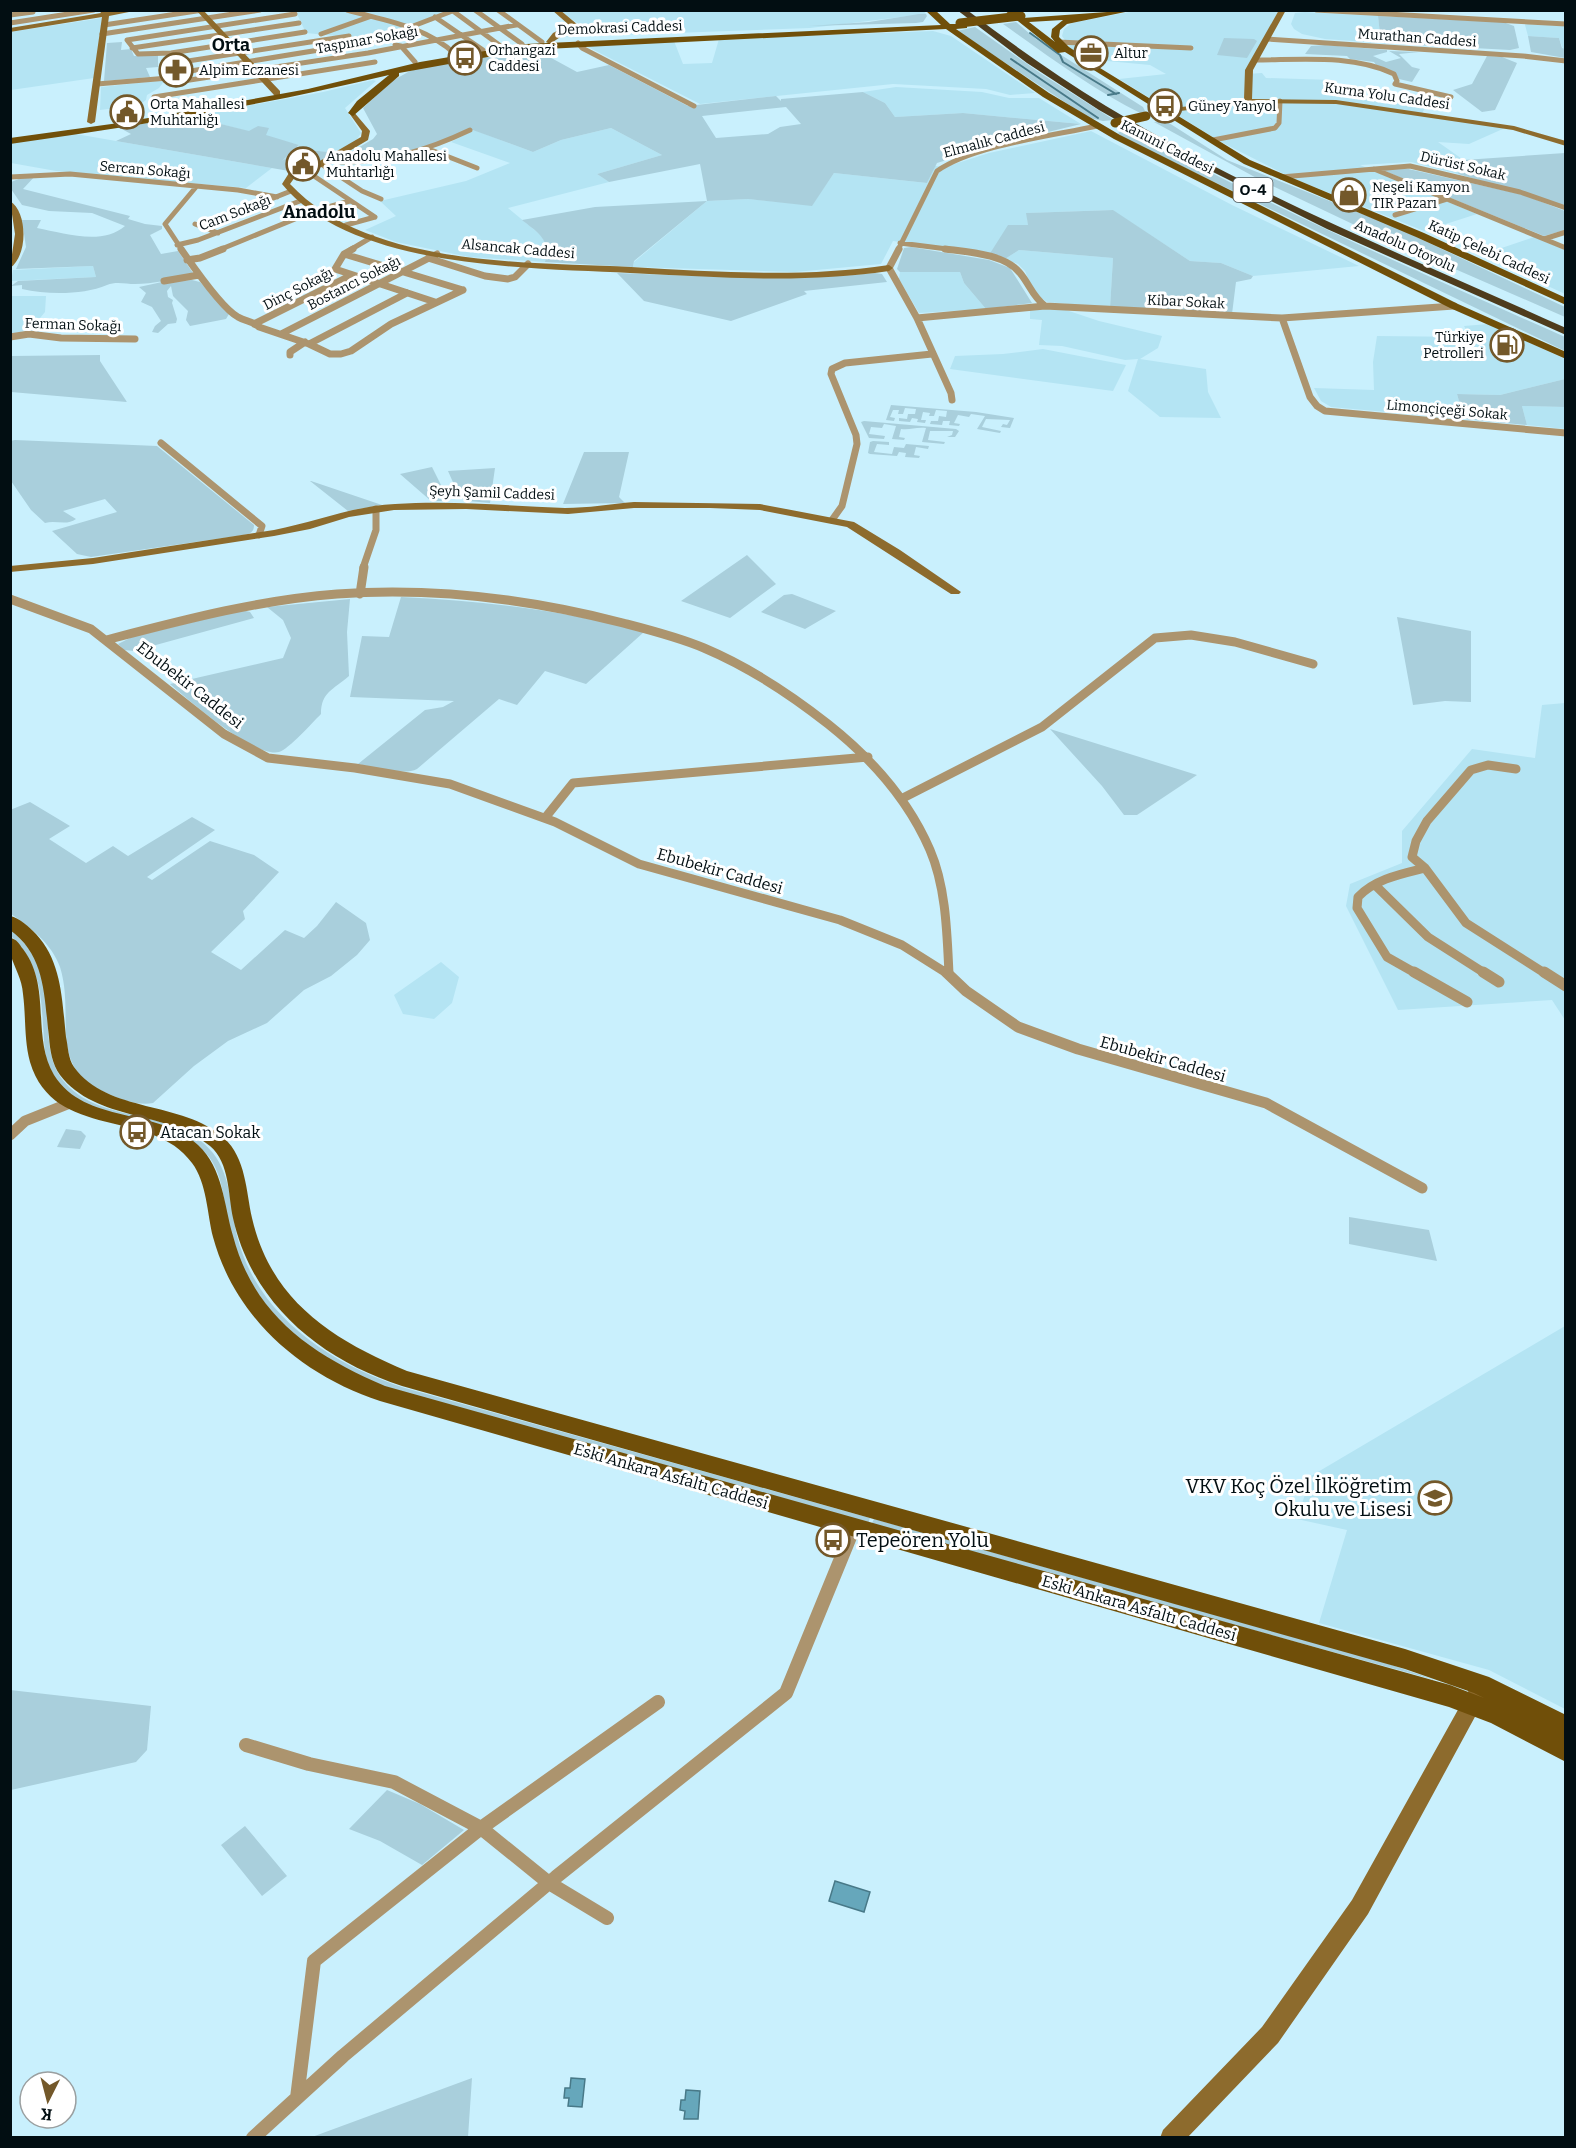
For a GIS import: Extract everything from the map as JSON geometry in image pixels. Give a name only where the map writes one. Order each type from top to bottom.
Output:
[{"type":"highway","name":"Anadolu Otoyolu","points":[[961,10],[988,32],[1074,90],[1202,164],[1349,236],[1566,332]]},
{"type":"highway","name":"Anadolu Otoyolu","points":[[975,10],[1065,75],[1220,164],[1365,234],[1566,322]]},
{"type":"main road","points":[[1008,10],[1081,64],[1149,108],[1151,112],[1149,118]]},
{"type":"main road","points":[[1038,10],[1092,10]]},
{"type":"main road","name":"Demokrasi Caddesi","points":[[418,63],[455,54],[546,42],[945,26],[1131,10]]},
{"type":"main road","points":[[906,28],[928,21],[931,16],[929,11]]},
{"type":"main road","name":"Kanuni Caddesi","points":[[929,11],[961,38],[1082,118],[1117,138],[1454,306],[1566,356]]},
{"type":"main road","points":[[1111,12],[1064,22],[1056,29],[1055,37],[1058,42],[1114,80]]},
{"type":"main road","name":"Demokrasi Caddesi","points":[[418,63],[516,48],[575,42],[906,28]]},
{"type":"main road","points":[[906,28],[961,38]]},
{"type":"main road","points":[[10,135],[277,93],[362,74],[379,72],[395,75],[418,63]]},
{"type":"main road","points":[[1081,64],[1114,80]]},
{"type":"main road","points":[[346,83],[379,72]]},
{"type":"main road","points":[[353,113],[379,72]]},
{"type":"main road","points":[[10,141],[137,123],[373,78],[379,81],[353,105],[351,110],[353,113]]},
{"type":"main road","name":"Katip Çelebi Caddesi","points":[[1114,80],[1247,162],[1383,219],[1566,302]]},
{"type":"main road","points":[[277,93],[295,94]]},
{"type":"main road","points":[[1082,118],[1118,124],[1149,118],[1170,121],[1256,170],[1383,219]]},
{"type":"main road","points":[[55,134],[80,129],[91,122]]},
{"type":"main road","points":[[1117,138],[1113,131],[1118,124]]},
{"type":"main road","name":"Eski Ankara Asfaltı Caddesi","points":[[10,921],[31,936],[45,958],[51,978],[61,1061],[72,1078],[82,1088],[102,1098],[162,1114],[192,1125],[219,1144],[232,1166],[251,1249],[269,1285],[305,1324],[346,1354],[402,1378],[1363,1647],[1476,1694],[1566,1727]]},
{"type":"main road","name":"Eski Ankara Asfaltı Caddesi","points":[[10,943],[24,961],[32,980],[40,1065],[56,1090],[70,1103],[95,1115],[157,1130],[170,1135],[190,1148],[207,1168],[230,1262],[244,1291],[257,1309],[296,1348],[347,1379],[403,1399],[854,1527],[1476,1694],[1499,1715],[1566,1751]]},
{"type":"street","points":[[10,15],[45,10]]},
{"type":"street","points":[[10,23],[94,10]]},
{"type":"street","points":[[10,30],[104,13],[135,10]]},
{"type":"street","points":[[102,34],[260,10]]},
{"type":"street","points":[[347,10],[410,27],[439,39],[455,54]]},
{"type":"street","points":[[475,10],[522,44]]},
{"type":"street","points":[[498,10],[516,25],[546,42],[574,25],[555,10]]},
{"type":"street","points":[[1248,102],[1248,74],[1283,10]]},
{"type":"street","points":[[1316,10],[1566,24]]},
{"type":"street","points":[[104,25],[201,11],[277,93]]},
{"type":"street","points":[[97,84],[168,79],[247,62],[374,41],[454,11],[502,47]]},
{"type":"street","points":[[27,12],[32,20]]},
{"type":"street","points":[[91,122],[104,13]]},
{"type":"street","points":[[305,32],[295,13],[127,40],[138,54],[171,53],[305,32],[349,36],[401,46],[418,63]]},
{"type":"street","points":[[321,34],[369,16]]},
{"type":"street","points":[[435,17],[483,50]]},
{"type":"street","points":[[132,48],[299,23]]},
{"type":"street","name":"Taşpınar Sokağı","points":[[168,79],[256,71],[516,25]]},
{"type":"street","points":[[162,65],[349,36]]},
{"type":"street","name":"Murathan Caddesi","points":[[1267,39],[1523,56],[1566,61]]},
{"type":"street","points":[[575,42],[582,48],[694,106]]},
{"type":"street","points":[[1058,42],[1191,48]]},
{"type":"street","points":[[168,79],[161,58],[171,53]]},
{"type":"street","points":[[168,79],[152,95],[154,97],[264,80],[379,72],[368,53]]},
{"type":"street","points":[[1255,60],[1365,64],[1390,71],[1397,78],[1395,84],[1451,97]]},
{"type":"street","points":[[1213,141],[1275,128],[1280,123],[1280,101]]},
{"type":"street","name":"Kurna Yolu Caddesi","points":[[1166,111],[1248,102],[1336,102],[1532,132],[1566,144]]},
{"type":"street","points":[[265,231],[226,216],[291,191],[286,184],[292,175],[325,163],[365,138],[366,131],[353,113]]},
{"type":"street","name":"Elmalık Caddesi","points":[[889,268],[940,166],[995,149],[1097,126]]},
{"type":"street","points":[[325,163],[386,159],[447,142],[470,130]]},
{"type":"street","points":[[426,148],[477,168]]},
{"type":"street","points":[[325,163],[362,191],[381,199]]},
{"type":"street","name":"Dürüst Sokak","points":[[1281,177],[1371,168],[1416,167],[1520,192],[1566,208]]},
{"type":"street","points":[[1371,168],[1566,248]]},
{"type":"street","points":[[305,170],[375,218],[346,225]]},
{"type":"street","name":"Sercan Sokağı","points":[[10,177],[41,172],[248,190],[277,197]]},
{"type":"street","points":[[196,187],[165,222],[177,245],[199,275],[238,317],[253,321],[255,324],[330,354],[341,354],[391,324],[463,290],[344,254]]},
{"type":"street","name":"Alsancak Caddesi","points":[[291,191],[300,201],[372,237],[433,256],[528,264],[776,276],[828,276],[889,268]]},
{"type":"street","points":[[1395,215],[1447,199]]},
{"type":"street","name":"Cam Sokağı","points":[[177,245],[218,233],[300,201]]},
{"type":"street","points":[[188,260],[200,258],[317,210],[350,201]]},
{"type":"street","points":[[10,203],[16,214],[20,242],[10,265]]},
{"type":"street","points":[[195,224],[218,233]]},
{"type":"street","points":[[1544,239],[1566,232]]},
{"type":"street","points":[[372,237],[344,254],[335,269],[435,303]]},
{"type":"street","points":[[900,243],[988,257],[1011,264],[1019,270],[1030,294],[1045,306]]},
{"type":"street","points":[[433,256],[478,275],[508,279],[515,277],[528,264]]},
{"type":"street","name":"Bostancı Sokağı","points":[[281,334],[433,256]]},
{"type":"street","points":[[889,268],[917,318],[951,393],[952,400]]},
{"type":"street","points":[[164,280],[199,275]]},
{"type":"street","name":"Dinç Sokağı","points":[[255,324],[352,275]]},
{"type":"street","points":[[290,355],[290,352],[407,293]]},
{"type":"street","name":"Kibar Sokak","points":[[917,318],[1045,306],[1282,318],[1454,306]]},
{"type":"street","name":"Limonçiçeği Sokak","points":[[1282,318],[1310,396],[1317,406],[1325,411],[1566,433]]},
{"type":"street","name":"Ferman Sokağı","points":[[10,337],[29,334],[61,338],[135,339]]},
{"type":"street","points":[[832,520],[842,506],[857,444],[856,435],[831,374],[832,369],[845,363],[932,354]]},
{"type":"street","points":[[161,443],[262,526],[259,535]]},
{"type":"street","name":"Şeyh Şamil Caddesi","points":[[10,569],[93,561],[259,535],[300,528],[347,513],[376,509],[428,506],[568,511],[634,505],[710,505],[760,507],[850,524],[955,592]]},
{"type":"street","points":[[360,594],[368,553],[379,520],[376,509]]},
{"type":"street","points":[[106,640],[255,605],[297,598],[419,593],[523,603],[597,615],[674,637],[728,658],[795,696],[868,757],[901,799],[932,854],[946,923],[949,974]]},
{"type":"street","name":"Ebubekir Caddesi","points":[[10,599],[91,629],[224,734],[268,758],[355,768],[383,775],[450,784],[545,818],[639,864],[840,920],[902,945],[949,974],[966,991],[1018,1027],[1088,1053],[1266,1103],[1422,1188]]},
{"type":"street","points":[[901,799],[1042,727],[1155,638],[1191,635],[1235,642],[1313,664]]},
{"type":"street","points":[[545,818],[573,783],[868,757]]},
{"type":"street","points":[[1516,769],[1488,765],[1471,770],[1427,821],[1416,841],[1412,859],[1425,868],[1466,923],[1566,986]]},
{"type":"street","points":[[1425,868],[1375,885],[1360,893],[1356,904],[1384,954],[1396,964],[1467,1002]]},
{"type":"street","points":[[1375,885],[1428,937],[1498,982]]},
{"type":"street","points":[[10,1135],[25,1121],[70,1103]]},
{"type":"street","points":[[253,2138],[343,2056],[549,1883],[786,1693],[854,1527]]},
{"type":"street","points":[[1171,2138],[1270,2034],[1360,1907],[1476,1694]]},
{"type":"street","points":[[297,2098],[314,1961],[481,1828],[658,1702]]},
{"type":"street","points":[[246,1745],[309,1764],[394,1782],[481,1828],[549,1883],[607,1918]]},
{"type":"shaded area","points":[[297,10],[459,11],[374,42],[306,33]]},
{"type":"shaded area","points":[[923,10],[926,14],[810,28],[563,37],[580,25],[560,11]]},
{"type":"shaded area","points":[[1134,11],[1281,11],[1246,74],[1262,73],[1266,78],[1332,80],[1334,83],[1362,90],[1356,97],[1425,108],[1421,115],[1505,128],[1469,144],[1438,142],[1465,161],[1458,174],[1411,162],[1360,165],[1477,214],[1424,231],[1292,178],[1221,142],[1119,79],[1166,74],[1150,65],[1086,59],[1072,50],[1062,36],[1064,29],[1072,23]]},
{"type":"shaded area","points":[[1295,13],[1378,16],[1381,43],[1325,39],[1302,34],[1291,24]]},
{"type":"shaded area","points":[[919,14],[927,16],[923,22],[809,26],[869,22]]},
{"type":"shaded area","points":[[1378,16],[1503,22],[1514,26],[1519,48],[1510,50],[1381,43]]},
{"type":"shaded area","points":[[102,18],[94,78],[11,90],[10,32]]},
{"type":"shaded area","points":[[1016,22],[1036,39],[1143,107],[1145,111],[1142,114],[1106,94],[1003,24]]},
{"type":"shaded area","points":[[1525,25],[1565,26],[1565,49],[1559,38],[1528,36]]},
{"type":"shaded area","points":[[975,27],[1040,73],[1114,120],[1103,121],[1089,118],[957,31]]},
{"type":"shaded area","points":[[933,31],[951,36],[1035,93],[1010,95],[986,89],[893,84],[700,104],[588,47],[592,44],[674,41],[683,64],[712,63],[719,39]]},
{"type":"shaded area","points":[[1528,36],[1559,38],[1562,48],[1565,49],[1565,58],[1531,52]]},
{"type":"shaded area","points":[[1224,38],[1257,41],[1247,58],[1217,55]]},
{"type":"shaded area","points":[[122,42],[121,50],[131,49],[134,56],[158,55],[158,67],[146,68],[150,77],[104,81],[107,43]]},
{"type":"shaded area","points":[[1311,46],[1387,50],[1387,52],[1373,56],[1386,62],[1401,58],[1389,51],[1419,52],[1399,54],[1412,67],[1420,69],[1412,82],[1399,79],[1396,74],[1374,62],[1350,59],[1347,56],[1305,54]]},
{"type":"shaded area","points":[[533,48],[577,72],[609,65],[688,106],[776,96],[781,101],[781,99],[863,92],[885,103],[895,117],[963,113],[1081,124],[995,145],[937,163],[927,183],[834,173],[812,206],[748,199],[707,201],[700,164],[609,182],[597,174],[662,155],[611,128],[561,140],[533,152],[470,129],[423,148],[389,157],[371,160],[339,159],[373,139],[377,134],[363,108],[392,81],[425,66]],"holes":[[[786,107],[801,124],[780,127],[768,134],[716,138],[702,116]]]},
{"type":"shaded area","points":[[1487,56],[1502,57],[1517,63],[1495,110],[1482,112],[1453,90],[1472,84]]},
{"type":"shaded area","points":[[165,80],[139,105],[100,110],[101,87]]},
{"type":"shaded area","points":[[376,81],[345,108],[361,133],[356,141],[339,153],[298,149],[299,145],[217,123],[212,125],[195,120],[188,123],[171,120],[323,92]]},
{"type":"shaded area","points":[[896,87],[982,92],[1009,98],[1039,98],[1081,124],[963,113],[895,117],[885,103],[863,92]]},
{"type":"shaded area","points":[[180,117],[172,120],[186,123],[195,120],[212,125],[217,123],[249,131],[258,126],[269,128],[266,135],[299,145],[282,161],[298,149],[339,153],[295,172],[116,141],[131,134],[120,128]]},
{"type":"shaded area","points":[[1154,122],[1169,123],[1227,160],[1395,227],[1565,307],[1565,317],[1361,228],[1262,181]]},
{"type":"shaded area","points":[[1127,127],[1289,211],[1565,337],[1565,351],[1123,138],[1118,133]]},
{"type":"shaded area","points":[[611,128],[662,155],[597,174],[609,182],[508,208],[543,237],[548,251],[545,262],[469,257],[396,242],[365,230],[396,216],[380,201],[466,181],[510,163],[451,142],[474,130],[533,152],[561,140]]},
{"type":"shaded area","points":[[1091,131],[1232,205],[1359,266],[1253,276],[1221,263],[1190,261],[1112,210],[1027,213],[1028,225],[989,255],[893,241],[881,264],[795,272],[633,267],[634,262],[707,201],[748,199],[812,205],[834,173],[927,183],[935,166],[945,167],[989,153]]},
{"type":"shaded area","points":[[70,133],[272,168],[246,188],[56,171],[11,163],[11,142]]},
{"type":"shaded area","points":[[1565,153],[1565,206],[1458,174],[1464,160]]},
{"type":"shaded area","points":[[1404,168],[1524,195],[1565,211],[1565,230],[1544,236],[1382,170]]},
{"type":"shaded area","points":[[36,175],[23,189],[130,216],[128,219],[145,224],[162,226],[162,229],[150,235],[161,254],[178,251],[193,273],[190,276],[162,281],[142,284],[114,283],[87,291],[65,293],[22,289],[22,285],[11,286],[18,281],[96,277],[93,266],[16,269],[26,247],[22,220],[41,220],[37,228],[94,237],[116,232],[125,226],[92,213],[49,211],[22,205],[11,189],[11,182]]},
{"type":"shaded area","points":[[707,201],[634,261],[633,267],[545,262],[545,242],[522,220],[595,207]]},
{"type":"shaded area","points":[[1113,210],[1190,261],[1221,263],[1253,276],[1251,279],[1236,282],[1232,314],[1110,308],[1113,258],[1019,250],[1005,259],[989,255],[1008,225],[1028,225],[1026,213]]},
{"type":"shaded area","points":[[1534,237],[1565,250],[1565,294],[1481,255]]},
{"type":"shaded area","points":[[911,247],[989,260],[1010,268],[1032,303],[986,309],[964,283],[960,272],[900,272],[897,269],[904,248]]},
{"type":"shaded area","points":[[1019,250],[1113,258],[1110,308],[1047,302],[1034,293],[1025,271],[1018,264],[1005,259]]},
{"type":"shaded area","points":[[93,266],[96,277],[11,281],[13,270]]},
{"type":"shaded area","points":[[900,272],[960,272],[964,283],[986,309],[919,313],[899,279]]},
{"type":"shaded area","points":[[617,273],[779,278],[875,273],[882,274],[887,282],[804,291],[807,294],[731,321],[644,301]]},
{"type":"shaded area","points":[[192,280],[200,282],[229,314],[226,319],[190,326],[186,320],[188,311],[173,296],[171,286],[167,291],[168,297],[173,300],[176,323],[168,324],[158,333],[152,332],[161,321],[152,307],[141,302],[146,293],[139,287],[162,282]]},
{"type":"shaded area","points":[[10,296],[46,296],[45,312],[35,324],[17,334],[11,334]]},
{"type":"shaded area","points":[[1030,308],[1060,308],[1099,321],[1162,336],[1158,348],[1140,359],[1206,369],[1208,392],[1221,418],[1160,417],[1128,391],[1138,359],[1125,360],[1062,346],[1039,345],[1042,320],[1030,319]]},
{"type":"shaded area","points":[[1488,324],[1565,359],[1565,379],[1500,395],[1457,394],[1464,419],[1331,407],[1321,401],[1314,388],[1374,390],[1373,362],[1377,336],[1470,337],[1464,326]]},
{"type":"shaded area","points":[[1043,349],[1126,365],[1113,391],[950,369],[955,356],[1003,354]]},
{"type":"shaded area","points":[[100,355],[100,361],[127,402],[11,392],[11,356]]},
{"type":"shaded area","points":[[1565,379],[1565,407],[1522,406],[1527,425],[1464,419],[1457,394],[1500,395]]},
{"type":"shaded area","points":[[891,405],[976,412],[1014,418],[1010,428],[1001,427],[1003,424],[1007,425],[1010,420],[986,419],[982,427],[1001,431],[1000,433],[977,429],[985,416],[971,414],[969,417],[958,415],[954,423],[960,424],[959,426],[949,425],[950,421],[943,421],[942,425],[930,424],[931,421],[938,421],[939,416],[946,417],[947,411],[936,410],[934,416],[923,412],[921,420],[926,420],[925,423],[917,422],[918,419],[912,418],[910,422],[899,421],[899,418],[907,419],[908,414],[915,414],[916,409],[905,408],[903,414],[898,414],[899,410],[893,410],[890,417],[895,418],[894,421],[886,420]]},
{"type":"shaded area","points":[[1522,406],[1565,407],[1565,429],[1527,425]]},
{"type":"shaded area","points":[[864,421],[959,431],[955,437],[947,437],[952,435],[953,431],[930,431],[928,440],[945,442],[944,444],[922,442],[926,428],[901,429],[899,437],[905,438],[904,440],[892,439],[896,426],[884,424],[882,428],[871,427],[869,434],[885,436],[884,439],[869,438],[861,422]]},
{"type":"shaded area","points":[[10,441],[157,446],[254,525],[253,529],[244,535],[91,557],[77,554],[52,531],[117,512],[105,499],[63,511],[76,519],[73,521],[45,523],[31,510],[11,481]]},
{"type":"shaded area","points":[[870,442],[889,442],[889,445],[877,444],[874,452],[892,454],[894,447],[904,448],[906,444],[929,446],[928,449],[916,447],[914,455],[920,456],[919,458],[905,457],[906,453],[899,452],[897,456],[870,454],[868,453]]},
{"type":"shaded area","points":[[584,452],[629,452],[619,497],[625,503],[563,504]]},
{"type":"shaded area","points":[[432,467],[448,499],[444,501],[431,501],[400,474]]},
{"type":"shaded area","points":[[495,468],[490,503],[460,498],[448,471]]},
{"type":"shaded area","points":[[311,481],[382,505],[348,511]]},
{"type":"shaded area","points":[[747,555],[776,584],[730,618],[681,601]]},
{"type":"shaded area","points":[[792,594],[836,611],[805,629],[761,612],[784,595]]},
{"type":"shaded area","points":[[401,597],[463,601],[554,612],[644,632],[586,684],[545,671],[517,705],[499,699],[417,769],[404,772],[388,770],[358,764],[425,710],[443,707],[454,701],[350,697],[362,636],[389,637]]},
{"type":"shaded area","points":[[350,599],[347,632],[349,676],[326,696],[321,714],[294,741],[279,752],[268,751],[239,738],[170,684],[283,658],[291,638],[283,620],[267,607]]},
{"type":"shaded area","points":[[242,610],[250,612],[254,618],[134,651],[124,650],[118,644],[132,637]]},
{"type":"shaded area","points":[[1397,617],[1471,631],[1471,702],[1445,701],[1413,705]]},
{"type":"shaded area","points":[[1565,703],[1565,1020],[1552,1000],[1398,1010],[1346,906],[1350,884],[1402,863],[1402,831],[1472,749],[1535,758],[1542,705]]},
{"type":"shaded area","points":[[1050,729],[1197,775],[1137,815],[1124,815],[1102,786]]},
{"type":"shaded area","points":[[30,802],[70,826],[49,839],[86,863],[113,846],[128,856],[192,817],[215,830],[147,877],[152,880],[210,841],[254,855],[279,872],[243,911],[245,919],[211,952],[241,970],[285,930],[304,938],[336,902],[366,923],[370,940],[357,955],[331,976],[304,990],[267,1023],[228,1041],[194,1066],[153,1103],[137,1103],[114,1096],[89,1083],[77,1070],[66,1040],[64,986],[60,967],[46,944],[33,930],[11,914],[10,810]]},
{"type":"shaded area","points":[[10,929],[25,943],[43,972],[51,1054],[62,1079],[78,1094],[96,1104],[179,1128],[197,1138],[213,1153],[224,1172],[237,1236],[247,1265],[261,1290],[279,1313],[325,1350],[377,1378],[405,1388],[870,1518],[868,1524],[384,1387],[326,1360],[282,1323],[248,1277],[232,1242],[216,1168],[201,1149],[93,1108],[79,1100],[55,1079],[46,1060],[41,997],[35,972],[11,936]]},
{"type":"shaded area","points":[[441,962],[459,977],[452,1003],[434,1019],[403,1014],[394,995]]},
{"type":"shaded area","points":[[66,1129],[81,1131],[86,1136],[80,1149],[57,1147]]},
{"type":"shaded area","points":[[1349,1217],[1429,1230],[1437,1261],[1349,1244]]},
{"type":"shaded area","name":"VKV Koç Özel İlköğretim Okulu ve Lisesi","points":[[1565,1326],[1565,1709],[1489,1670],[1319,1623],[1347,1530],[1297,1519],[1311,1476]]},
{"type":"shaded area","points":[[874,1519],[1383,1662],[1435,1680],[871,1525]]},
{"type":"shaded area","points":[[10,1690],[151,1706],[147,1750],[136,1762],[11,1790]]},
{"type":"shaded area","points":[[387,1790],[420,1804],[464,1830],[422,1865],[380,1841],[349,1829]]},
{"type":"shaded area","points":[[245,1826],[287,1876],[262,1896],[221,1845]]},
{"type":"shaded area","points":[[835,1881],[870,1892],[864,1912],[829,1901]]},
{"type":"shaded area","points":[[472,2078],[468,2137],[312,2137]]},
{"type":"shaded area","points":[[571,2078],[585,2079],[582,2107],[568,2106],[569,2098],[564,2098],[565,2088],[570,2088]]},
{"type":"shaded area","points":[[686,2090],[700,2091],[698,2119],[684,2119],[685,2111],[680,2110],[681,2100],[685,2100]]},
{"type":"waterway","points":[[1030,33],[1060,55],[1063,62],[1115,94]]},
{"type":"waterway","points":[[1011,59],[1098,118]]},
{"type":"waterway","points":[[1108,95],[1115,94]]},
{"type":"place","name":"Altur","points":[[1091,53]]},
{"type":"place","name":"Orhangazi Caddesi","points":[[465,58]]},
{"type":"place","name":"Alpim Eczanesi","points":[[176,70]]},
{"type":"place","name":"Güney Yanyol","points":[[1165,106]]},
{"type":"place","name":"Orta Mahallesi Muhtarlığı","points":[[127,112]]},
{"type":"place","name":"Anadolu Mahallesi Muhtarlığı","points":[[303,164]]},
{"type":"place","name":"Neşeli Kamyon TIR Pazarı","points":[[1349,195]]},
{"type":"place","name":"Türkiye Petrolleri","points":[[1507,345]]},
{"type":"place","name":"Atacan Sokak","points":[[137,1132]]},
{"type":"place","name":"VKV Koç Özel İlköğretim Okulu ve Lisesi","points":[[1435,1498]]},
{"type":"place","name":"Tepeören Yolu","points":[[833,1540]]},
{"type":"district","name":"Orta","points":[[231,45]]},
{"type":"district","name":"Anadolu","points":[[319,212]]}]
